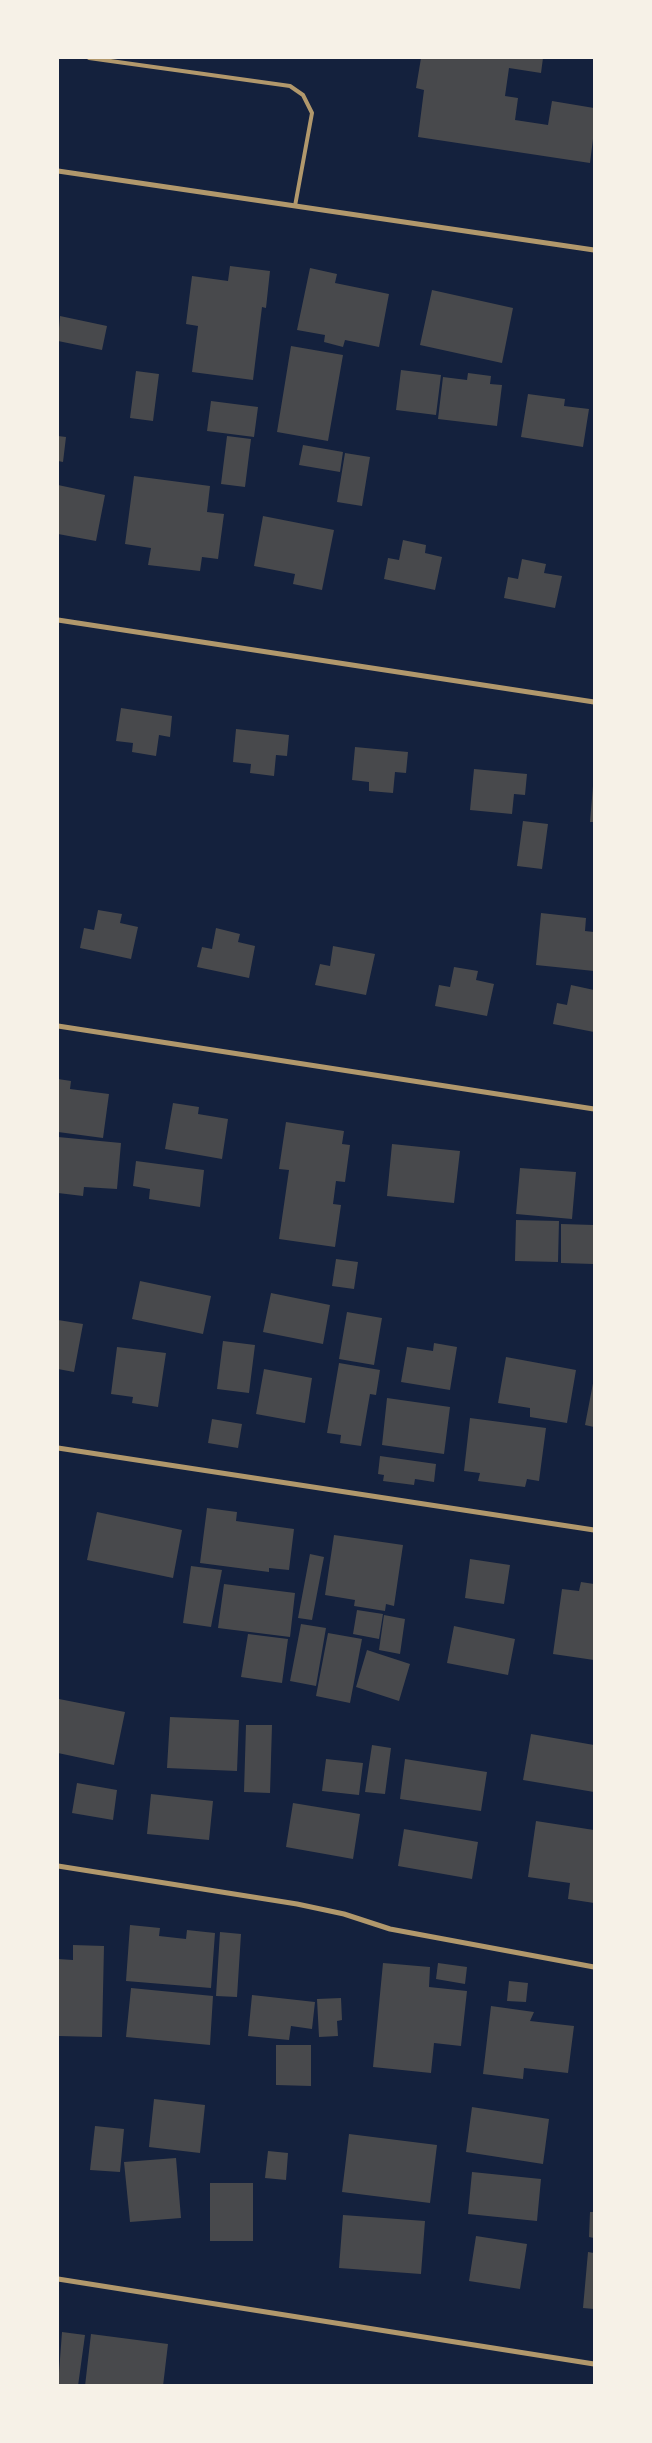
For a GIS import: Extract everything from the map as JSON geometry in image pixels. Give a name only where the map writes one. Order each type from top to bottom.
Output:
[{"type":"street","points":[[58,171],[594,250]]},
{"type":"street","points":[[58,620],[594,702]]},
{"type":"street","points":[[58,1026],[594,1109]]},
{"type":"street","points":[[58,1448],[594,1530]]},
{"type":"street","points":[[58,1866],[297,1904],[344,1914],[390,1930],[594,1967]]},
{"type":"street","points":[[58,2279],[594,2364]]},
{"type":"lane","points":[[89,58],[290,86],[303,94],[312,114],[295,206]]},
{"type":"building","points":[[421,58],[543,58],[541,73],[509,68],[505,96],[518,98],[515,120],[548,125],[552,101],[594,108],[594,131],[590,163],[418,137],[424,90],[416,88]]},
{"type":"building","points":[[230,266],[270,271],[266,308],[262,307],[253,380],[192,372],[198,326],[186,324],[192,276],[228,281]]},
{"type":"building","points":[[310,268],[337,274],[335,283],[389,294],[379,347],[345,340],[343,347],[324,342],[325,335],[297,330]]},
{"type":"building","points":[[432,290],[513,308],[502,363],[420,345]]},
{"type":"building","points":[[60,316],[107,326],[102,350],[58,341]]},
{"type":"building","points":[[291,346],[343,355],[328,441],[277,432]]},
{"type":"building","points":[[401,370],[441,375],[436,415],[396,410]]},
{"type":"building","points":[[136,371],[159,374],[153,421],[130,418]]},
{"type":"building","points":[[468,373],[491,376],[490,384],[502,385],[497,426],[438,419],[443,377],[467,380]]},
{"type":"building","points":[[528,394],[565,399],[564,406],[589,409],[583,447],[521,437]]},
{"type":"building","points":[[211,401],[258,407],[254,437],[207,431]]},
{"type":"building","points":[[58,436],[66,437],[63,462],[58,461]]},
{"type":"building","points":[[227,436],[251,439],[245,487],[221,484]]},
{"type":"building","points":[[303,445],[343,452],[340,472],[299,465]]},
{"type":"building","points":[[345,453],[370,457],[362,506],[337,502]]},
{"type":"building","points":[[134,476],[210,486],[207,512],[224,514],[218,559],[202,557],[200,571],[148,565],[151,548],[125,544]]},
{"type":"building","points":[[58,485],[105,495],[96,541],[58,534]]},
{"type":"building","points":[[263,516],[334,530],[322,590],[293,584],[295,574],[254,566]]},
{"type":"building","points":[[403,540],[426,545],[425,553],[442,557],[435,590],[384,579],[388,558],[399,560]]},
{"type":"building","points":[[522,559],[546,564],[544,573],[562,576],[555,608],[504,598],[508,577],[518,579]]},
{"type":"building","points":[[121,708],[172,716],[170,737],[159,735],[156,756],[132,752],[133,743],[116,741]]},
{"type":"building","points":[[236,729],[289,735],[287,756],[276,755],[274,776],[250,773],[251,764],[233,762]]},
{"type":"building","points":[[355,747],[408,752],[406,773],[395,772],[393,793],[369,791],[369,782],[352,780]]},
{"type":"building","points":[[474,769],[527,774],[525,795],[514,794],[512,814],[470,810]]},
{"type":"building","points":[[593,786],[594,822],[590,822]]},
{"type":"building","points":[[523,821],[548,824],[542,869],[517,866]]},
{"type":"building","points":[[98,910],[122,914],[120,923],[138,927],[131,959],[80,948],[84,928],[94,930]]},
{"type":"building","points":[[541,913],[586,918],[585,931],[594,932],[594,971],[536,965]]},
{"type":"building","points":[[216,928],[240,934],[238,942],[255,946],[249,978],[197,967],[202,947],[212,949]]},
{"type":"building","points":[[333,946],[375,954],[366,995],[315,985],[320,964],[330,966]]},
{"type":"building","points":[[454,967],[478,971],[476,980],[494,984],[487,1016],[435,1006],[439,985],[450,987]]},
{"type":"building","points":[[571,985],[594,990],[594,1032],[553,1024],[557,1003],[567,1005]]},
{"type":"building","points":[[58,1079],[71,1081],[70,1089],[109,1094],[103,1138],[58,1132]]},
{"type":"building","points":[[173,1103],[199,1107],[198,1114],[228,1119],[222,1159],[165,1149]]},
{"type":"building","points":[[286,1122],[344,1131],[342,1144],[350,1145],[345,1182],[336,1181],[333,1204],[341,1205],[335,1247],[279,1239],[289,1170],[279,1169]]},
{"type":"building","points":[[58,1137],[121,1143],[117,1189],[84,1187],[83,1196],[58,1193]]},
{"type":"building","points":[[392,1144],[460,1151],[454,1203],[387,1196]]},
{"type":"building","points":[[136,1161],[204,1170],[200,1207],[149,1199],[150,1189],[133,1186]]},
{"type":"building","points":[[520,1168],[576,1172],[572,1219],[516,1214]]},
{"type":"building","points":[[516,1220],[559,1221],[558,1262],[515,1261]]},
{"type":"building","points":[[561,1224],[594,1225],[594,1264],[561,1263]]},
{"type":"building","points":[[336,1259],[358,1262],[354,1289],[332,1286]]},
{"type":"building","points":[[140,1281],[211,1296],[203,1334],[132,1319]]},
{"type":"building","points":[[271,1293],[330,1305],[323,1344],[263,1332]]},
{"type":"building","points":[[347,1312],[382,1318],[374,1365],[339,1359]]},
{"type":"building","points":[[58,1320],[83,1324],[74,1372],[58,1369]]},
{"type":"building","points":[[223,1341],[255,1345],[249,1393],[217,1389]]},
{"type":"building","points":[[434,1343],[457,1347],[450,1390],[401,1382],[407,1347],[433,1351]]},
{"type":"building","points":[[117,1347],[166,1353],[158,1407],[132,1403],[133,1397],[111,1394]]},
{"type":"building","points":[[506,1357],[576,1370],[567,1423],[530,1417],[530,1408],[498,1403]]},
{"type":"building","points":[[339,1363],[380,1370],[376,1395],[370,1394],[361,1446],[340,1443],[341,1435],[327,1433]]},
{"type":"building","points":[[264,1369],[312,1378],[305,1423],[256,1414]]},
{"type":"building","points":[[594,1378],[594,1427],[585,1425]]},
{"type":"building","points":[[387,1398],[450,1407],[444,1454],[382,1445]]},
{"type":"building","points":[[470,1418],[546,1428],[539,1481],[527,1479],[525,1487],[478,1481],[480,1473],[464,1471]]},
{"type":"building","points":[[212,1419],[242,1424],[238,1448],[208,1443]]},
{"type":"building","points":[[380,1456],[436,1464],[434,1482],[415,1479],[414,1485],[383,1481],[384,1475],[378,1474]]},
{"type":"building","points":[[207,1508],[237,1512],[236,1521],[294,1529],[289,1570],[269,1568],[269,1572],[200,1563]]},
{"type":"building","points":[[97,1512],[182,1530],[173,1578],[87,1560]]},
{"type":"building","points":[[334,1535],[403,1545],[394,1606],[386,1604],[385,1611],[354,1606],[355,1600],[325,1595]]},
{"type":"building","points":[[310,1554],[324,1557],[312,1620],[298,1618]]},
{"type":"building","points":[[470,1559],[510,1565],[504,1604],[465,1598]]},
{"type":"building","points":[[191,1566],[222,1570],[211,1627],[183,1623]]},
{"type":"building","points":[[581,1582],[594,1584],[594,1660],[553,1654],[562,1589],[579,1591]]},
{"type":"building","points":[[224,1584],[295,1593],[290,1637],[218,1628]]},
{"type":"building","points":[[357,1610],[383,1614],[379,1639],[353,1634]]},
{"type":"building","points":[[384,1615],[405,1619],[400,1654],[379,1650]]},
{"type":"building","points":[[301,1624],[326,1628],[316,1686],[290,1681]]},
{"type":"building","points":[[454,1626],[515,1639],[508,1675],[447,1663]]},
{"type":"building","points":[[328,1633],[362,1639],[350,1703],[316,1696]]},
{"type":"building","points":[[248,1634],[288,1639],[282,1683],[241,1677]]},
{"type":"building","points":[[367,1650],[410,1664],[399,1701],[356,1687]]},
{"type":"building","points":[[59,1699],[125,1712],[114,1765],[58,1753]]},
{"type":"building","points":[[170,1717],[239,1720],[237,1771],[167,1768]]},
{"type":"building","points":[[246,1725],[272,1725],[270,1793],[244,1792]]},
{"type":"building","points":[[531,1734],[594,1745],[594,1792],[523,1780]]},
{"type":"building","points":[[372,1745],[391,1748],[385,1794],[365,1792]]},
{"type":"building","points":[[326,1759],[363,1763],[359,1795],[322,1791]]},
{"type":"building","points":[[405,1759],[487,1772],[481,1811],[400,1799]]},
{"type":"building","points":[[77,1783],[117,1790],[113,1820],[72,1813]]},
{"type":"building","points":[[151,1794],[213,1801],[209,1840],[147,1834]]},
{"type":"building","points":[[293,1803],[360,1814],[353,1859],[286,1847]]},
{"type":"building","points":[[536,1821],[594,1830],[594,1903],[568,1899],[570,1883],[528,1877]]},
{"type":"building","points":[[404,1829],[478,1842],[472,1879],[398,1866]]},
{"type":"building","points":[[130,1925],[160,1928],[159,1936],[186,1939],[187,1930],[215,1933],[211,1988],[126,1981]]},
{"type":"building","points":[[220,1932],[241,1934],[237,1997],[216,1996]]},
{"type":"building","points":[[73,1945],[104,1946],[102,2037],[58,2036],[58,1959],[73,1960]]},
{"type":"building","points":[[383,1963],[430,1967],[429,1987],[467,1991],[461,2046],[434,2043],[431,2073],[373,2067]]},
{"type":"building","points":[[438,1963],[467,1967],[465,1984],[436,1979]]},
{"type":"building","points":[[509,1981],[528,1983],[526,2002],[507,2001]]},
{"type":"building","points":[[131,1988],[213,1996],[210,2045],[126,2037]]},
{"type":"building","points":[[252,1995],[315,2002],[312,2029],[291,2026],[289,2040],[248,2036]]},
{"type":"building","points":[[341,1998],[342,2020],[337,2021],[338,2036],[319,2037],[317,1999]]},
{"type":"building","points":[[491,2006],[534,2012],[530,2021],[574,2026],[568,2073],[524,2068],[523,2079],[483,2074]]},
{"type":"building","points":[[276,2045],[311,2045],[311,2086],[276,2085]]},
{"type":"building","points":[[154,2099],[205,2105],[200,2153],[149,2147]]},
{"type":"building","points":[[472,2107],[549,2119],[543,2164],[466,2152]]},
{"type":"building","points":[[95,2126],[124,2129],[120,2172],[90,2170]]},
{"type":"building","points":[[349,2134],[437,2145],[430,2203],[342,2192]]},
{"type":"building","points":[[268,2151],[288,2153],[286,2180],[265,2178]]},
{"type":"building","points":[[176,2158],[181,2218],[130,2222],[124,2162]]},
{"type":"building","points":[[472,2172],[541,2179],[537,2221],[468,2214]]},
{"type":"building","points":[[210,2183],[253,2183],[253,2241],[210,2241]]},
{"type":"building","points":[[590,2212],[594,2212],[594,2238],[589,2237]]},
{"type":"building","points":[[343,2215],[425,2221],[421,2274],[339,2268]]},
{"type":"building","points":[[476,2236],[527,2244],[520,2289],[469,2281]]},
{"type":"building","points":[[588,2252],[594,2253],[594,2309],[583,2308]]},
{"type":"building","points":[[62,2332],[85,2335],[78,2386],[58,2386]]},
{"type":"building","points":[[91,2334],[168,2344],[163,2386],[85,2386]]}]
